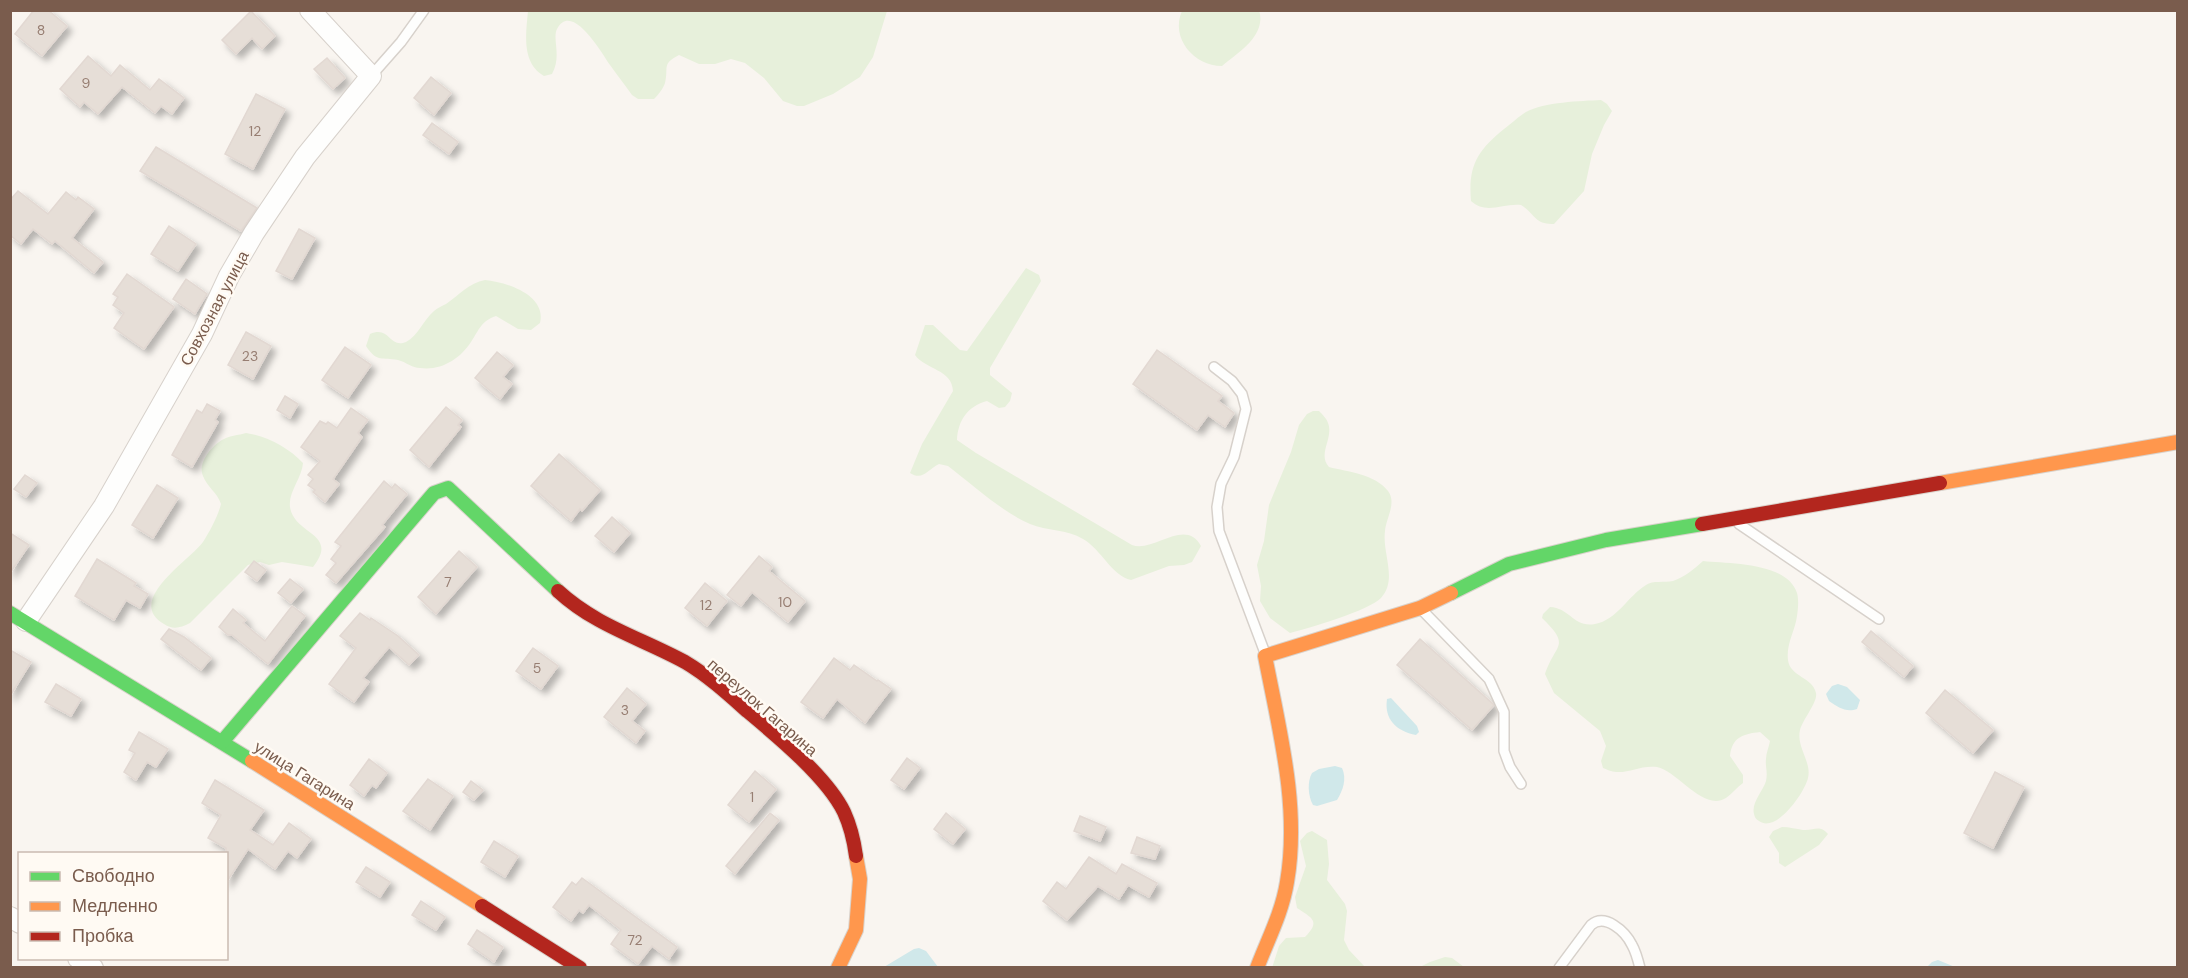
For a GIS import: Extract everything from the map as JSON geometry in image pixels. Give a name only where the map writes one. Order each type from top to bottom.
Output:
[{"type":"street","points":[[309,10],[371,76]]},
{"type":"street","name":"Совхозная улица","points":[[18,617],[104,506],[202,334],[229,276],[254,233],[305,157],[371,76]]},
{"type":"street","points":[[1257,968],[1280,912],[1290,849],[1290,805],[1265,656],[1420,609],[1509,564],[1606,540],[2178,442]]},
{"type":"street","name":"переулок Гагарина","points":[[222,742],[434,493],[448,488],[570,603],[604,625],[686,663],[720,687],[783,741],[830,790],[844,812],[854,842],[860,879],[856,930],[838,968]]},
{"type":"street","name":"улица Гагарина","points":[[18,617],[222,742],[580,968]]},
{"type":"lane","name":"Совхозная улица","points":[[371,76],[401,42],[424,10]]},
{"type":"lane","points":[[1214,367],[1232,381],[1242,394],[1246,409],[1234,457],[1221,484],[1217,507],[1219,531],[1265,656]]},
{"type":"lane","points":[[1732,519],[1879,619]]},
{"type":"lane","points":[[1420,609],[1489,679],[1504,712],[1504,750],[1510,767],[1521,784]]},
{"type":"lane","points":[[1559,968],[1591,925],[1603,920],[1613,924],[1632,944],[1640,968]]},
{"type":"green space","points":[[528,10],[887,11],[873,57],[860,77],[833,94],[804,106],[797,106],[783,101],[764,78],[745,63],[731,59],[715,64],[699,64],[679,55],[668,64],[665,83],[656,97],[638,99],[632,95],[587,32],[571,21],[563,22],[557,29],[555,67],[552,74],[544,76],[528,56],[526,38]]},
{"type":"green space","points":[[1259,10],[1259,27],[1255,35],[1243,49],[1222,66],[1212,65],[1194,56],[1187,49],[1179,31],[1182,11]]},
{"type":"green space","points":[[1601,100],[1612,111],[1592,154],[1584,191],[1554,224],[1539,221],[1521,205],[1489,208],[1471,201],[1471,178],[1476,160],[1495,137],[1526,112],[1552,104]]},
{"type":"green space","points":[[1026,268],[1039,275],[1041,281],[990,368],[990,375],[1012,393],[1010,401],[1005,407],[999,408],[987,401],[974,406],[959,426],[957,440],[1132,545],[1141,546],[1178,535],[1194,538],[1201,546],[1192,562],[1169,566],[1131,580],[1124,578],[1083,539],[1070,533],[1037,526],[1019,519],[948,466],[939,464],[918,476],[910,473],[922,444],[953,391],[948,378],[915,355],[925,325],[933,325],[960,350],[967,351]]},
{"type":"green space","points":[[485,280],[513,287],[531,298],[541,313],[540,323],[531,330],[518,329],[496,316],[491,318],[481,326],[461,354],[435,368],[417,368],[398,360],[380,358],[373,355],[366,346],[370,334],[377,332],[386,334],[396,342],[406,342],[414,336],[435,310],[469,287]]},
{"type":"green space","points":[[1319,411],[1328,423],[1329,434],[1325,457],[1329,467],[1369,477],[1383,485],[1388,491],[1391,506],[1385,540],[1389,575],[1386,591],[1375,603],[1290,633],[1270,618],[1260,601],[1261,586],[1257,565],[1264,541],[1269,505],[1291,452],[1299,425],[1307,414]]},
{"type":"green space","points":[[246,433],[277,444],[291,452],[303,463],[291,496],[290,507],[299,523],[319,540],[320,556],[313,567],[282,562],[269,565],[260,562],[248,565],[190,623],[177,628],[167,626],[154,615],[151,604],[155,593],[174,570],[203,542],[214,523],[221,504],[203,476],[204,460],[214,446],[222,440]]},
{"type":"green space","points":[[1703,561],[1742,564],[1770,570],[1782,575],[1797,593],[1796,622],[1788,648],[1788,660],[1793,670],[1811,683],[1816,693],[1815,701],[1799,736],[1809,772],[1806,784],[1796,801],[1789,810],[1773,822],[1759,821],[1754,814],[1756,801],[1766,781],[1766,757],[1770,741],[1760,732],[1739,738],[1731,750],[1730,756],[1743,775],[1743,783],[1726,798],[1717,801],[1708,800],[1665,770],[1657,767],[1621,772],[1603,768],[1601,761],[1606,746],[1600,731],[1554,693],[1545,674],[1559,640],[1542,618],[1550,607],[1563,611],[1582,623],[1603,622],[1646,585],[1670,582]]},
{"type":"green space","points":[[1782,827],[1803,830],[1819,829],[1828,834],[1819,845],[1785,867],[1779,863],[1779,853],[1769,837],[1773,831]]},
{"type":"green space","points":[[1312,831],[1327,840],[1329,864],[1327,880],[1345,904],[1347,911],[1344,940],[1349,950],[1365,967],[1272,968],[1279,946],[1286,938],[1305,937],[1313,927],[1313,920],[1297,908],[1295,897],[1306,866],[1300,841]]},
{"type":"green space","points":[[1445,957],[1452,958],[1464,967],[1420,967],[1430,962]]},
{"type":"water","points":[[1838,684],[1847,687],[1860,700],[1857,709],[1846,710],[1829,701],[1826,694],[1832,686]]},
{"type":"water","points":[[1391,698],[1417,726],[1419,732],[1416,735],[1393,723],[1387,712],[1387,699]]},
{"type":"water","points":[[1335,766],[1342,768],[1344,776],[1344,784],[1337,800],[1313,805],[1309,789],[1312,773]]},
{"type":"water","points":[[919,948],[926,951],[938,967],[884,967],[914,949]]},
{"type":"water","points":[[1938,960],[1955,967],[1927,967]]},
{"type":"building","points":[[34,10],[48,10],[67,26],[42,56],[15,34]]},
{"type":"building","points":[[251,11],[275,36],[262,49],[252,38],[236,54],[222,40]]},
{"type":"building","points":[[88,56],[111,76],[120,65],[150,90],[159,79],[184,98],[172,114],[161,106],[155,113],[122,87],[98,114],[84,102],[80,107],[60,89]]},
{"type":"building","points":[[327,58],[345,78],[333,89],[314,69]]},
{"type":"building","points":[[431,77],[451,93],[434,115],[414,98]]},
{"type":"building","points":[[256,94],[285,109],[253,169],[225,154]]},
{"type":"building","points":[[432,123],[458,142],[449,154],[423,135]]},
{"type":"building","points":[[156,147],[257,208],[241,231],[140,171]]},
{"type":"building","points":[[18,191],[48,214],[66,192],[76,200],[78,197],[94,209],[72,238],[103,262],[94,273],[55,241],[52,244],[33,229],[21,244],[10,235],[10,200]]},
{"type":"building","points":[[169,226],[196,244],[178,271],[151,254]]},
{"type":"building","points":[[299,229],[315,238],[292,279],[276,271]]},
{"type":"building","points":[[127,274],[174,307],[144,349],[114,328],[124,313],[113,305],[118,297],[113,294]]},
{"type":"building","points":[[186,279],[207,294],[195,314],[173,299]]},
{"type":"building","points":[[246,332],[271,346],[253,379],[228,365]]},
{"type":"building","points":[[345,347],[371,365],[348,398],[322,380]]},
{"type":"building","points":[[1157,350],[1222,396],[1218,401],[1234,413],[1225,427],[1208,415],[1197,430],[1133,384]]},
{"type":"building","points":[[497,352],[513,365],[503,377],[512,384],[500,399],[475,378]]},
{"type":"building","points":[[285,396],[298,404],[290,418],[277,410]]},
{"type":"building","points":[[207,404],[220,411],[215,420],[218,422],[192,467],[172,455],[197,410],[202,413]]},
{"type":"building","points":[[446,407],[462,420],[458,425],[461,427],[429,467],[410,450]]},
{"type":"building","points":[[351,408],[368,420],[358,433],[362,437],[333,479],[339,484],[325,502],[308,485],[313,479],[308,475],[320,461],[301,447],[320,421],[326,424],[328,422],[337,428]]},
{"type":"building","points":[[559,454],[600,490],[571,521],[531,486]]},
{"type":"building","points":[[25,475],[37,483],[26,497],[14,489]]},
{"type":"building","points":[[384,481],[392,488],[395,484],[407,494],[382,525],[385,527],[336,583],[326,575],[336,563],[331,559],[341,546],[335,542]]},
{"type":"building","points":[[157,485],[178,498],[153,538],[132,525]]},
{"type":"building","points":[[612,517],[630,533],[614,552],[595,536]]},
{"type":"building","points":[[10,533],[29,545],[10,573]]},
{"type":"building","points":[[459,551],[477,567],[436,614],[418,597]]},
{"type":"building","points":[[759,556],[772,567],[769,571],[805,601],[788,622],[752,592],[741,606],[727,595]]},
{"type":"building","points":[[97,559],[136,583],[134,586],[148,594],[140,608],[126,600],[114,620],[75,596]]},
{"type":"building","points":[[254,561],[266,570],[257,581],[245,572]]},
{"type":"building","points":[[290,579],[303,589],[291,603],[278,593]]},
{"type":"building","points":[[705,583],[727,601],[707,626],[685,608]]},
{"type":"building","points":[[292,606],[305,616],[268,664],[219,627],[233,609],[246,620],[243,623],[265,641]]},
{"type":"building","points":[[360,613],[398,636],[419,655],[409,665],[389,647],[363,678],[369,682],[354,702],[329,684],[356,648],[340,636]]},
{"type":"building","points":[[169,629],[184,637],[211,658],[201,670],[161,639]]},
{"type":"building","points":[[1871,631],[1913,666],[1904,677],[1862,642]]},
{"type":"building","points":[[1420,639],[1494,705],[1472,730],[1397,665]]},
{"type":"building","points":[[533,648],[558,666],[541,689],[516,671]]},
{"type":"building","points":[[10,650],[31,662],[10,696]]},
{"type":"building","points":[[834,658],[850,670],[854,665],[891,689],[865,723],[837,699],[823,718],[801,702]]},
{"type":"building","points":[[56,684],[81,699],[71,716],[45,702]]},
{"type":"building","points":[[627,688],[646,704],[632,721],[645,731],[636,743],[604,717]]},
{"type":"building","points":[[1945,690],[1993,730],[1973,753],[1926,713]]},
{"type":"building","points":[[139,732],[168,749],[156,767],[147,762],[136,780],[124,772],[135,753],[129,750]]},
{"type":"building","points":[[907,758],[920,768],[904,789],[891,780]]},
{"type":"building","points":[[369,759],[387,773],[376,788],[372,785],[364,796],[350,785]]},
{"type":"building","points":[[755,771],[776,789],[749,822],[728,805]]},
{"type":"building","points":[[1995,772],[2024,787],[1993,848],[1964,833]]},
{"type":"building","points":[[428,779],[453,796],[430,830],[403,811]]},
{"type":"building","points":[[215,780],[264,810],[250,830],[273,845],[289,823],[311,839],[297,858],[288,851],[275,869],[248,849],[228,880],[228,852],[226,848],[208,838],[221,815],[202,803]]},
{"type":"building","points":[[471,781],[483,790],[474,800],[463,792]]},
{"type":"building","points":[[770,813],[779,820],[735,874],[726,866]]},
{"type":"building","points":[[946,813],[965,829],[953,844],[934,829]]},
{"type":"building","points":[[1080,816],[1106,827],[1100,841],[1074,831]]},
{"type":"building","points":[[1137,837],[1160,846],[1155,859],[1131,853]]},
{"type":"building","points":[[494,841],[518,856],[505,877],[481,862]]},
{"type":"building","points":[[1089,857],[1116,874],[1122,864],[1157,883],[1149,897],[1128,885],[1119,899],[1098,886],[1067,920],[1043,901],[1057,882],[1066,889]]},
{"type":"building","points":[[366,867],[390,882],[380,897],[356,882]]},
{"type":"building","points":[[582,878],[677,947],[669,959],[652,946],[638,964],[611,944],[621,930],[589,905],[583,913],[579,910],[571,921],[553,907],[572,882],[576,885]]},
{"type":"building","points":[[421,901],[445,917],[436,930],[412,915]]},
{"type":"building","points":[[477,930],[503,947],[494,962],[468,944]]},
{"type":"traffic: fast","points":[[222,742],[434,493],[448,488],[558,591]]},
{"type":"traffic: fast","points":[[1451,593],[1509,564],[1606,540],[1702,524]]},
{"type":"traffic: fast","points":[[10,613],[252,761]]},
{"type":"traffic: slow","points":[[1940,483],[2178,442]]},
{"type":"traffic: slow","points":[[1257,968],[1282,904],[1287,882],[1291,825],[1282,740],[1265,656],[1420,608],[1451,593]]},
{"type":"traffic: slow","points":[[252,761],[482,906]]},
{"type":"traffic: slow","points":[[838,968],[856,930],[860,879],[856,856]]},
{"type":"traffic: jam","points":[[1702,524],[1940,483]]},
{"type":"traffic: jam","points":[[558,591],[603,623],[693,667],[717,684],[786,744],[826,785],[836,799],[848,822],[856,856]]},
{"type":"traffic: jam","points":[[482,906],[580,968]]}]
